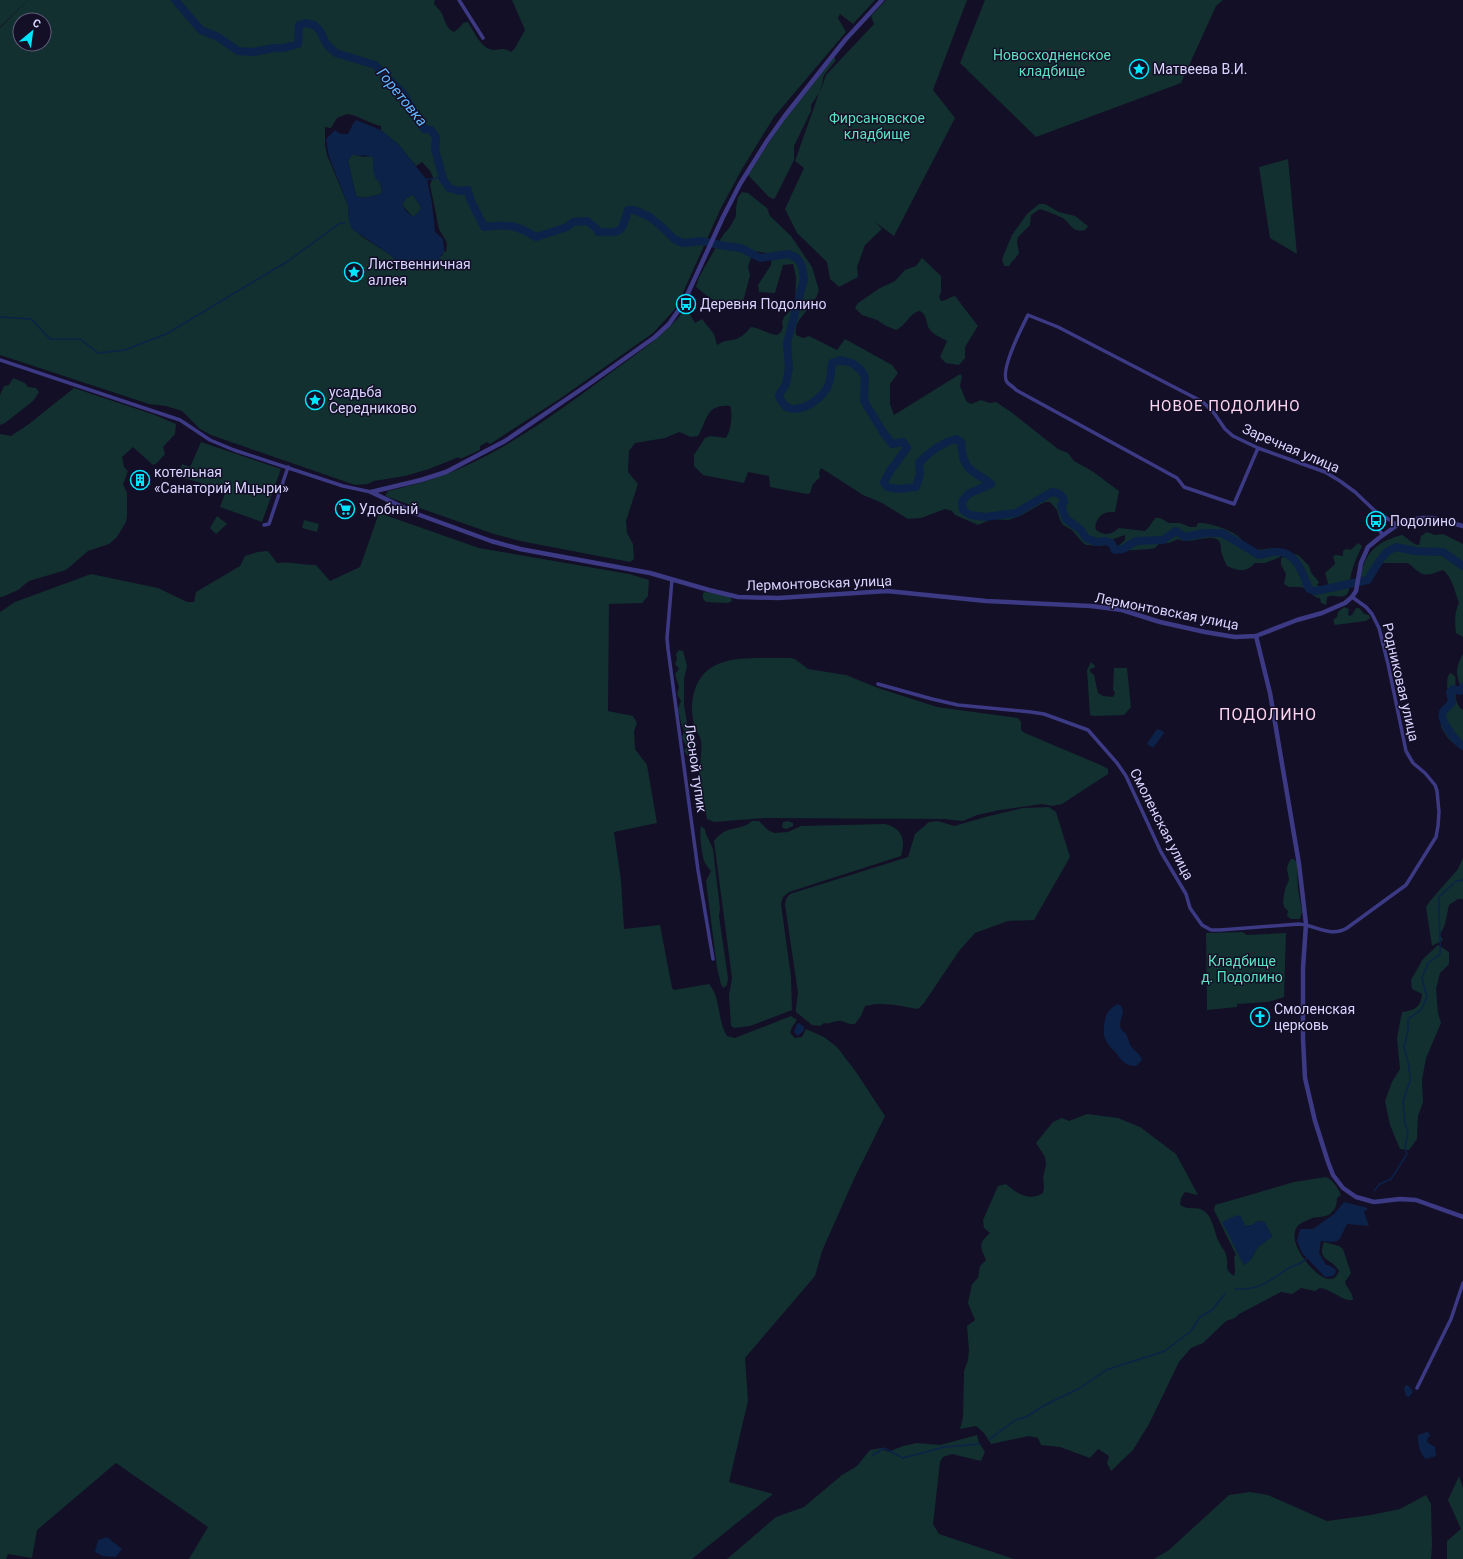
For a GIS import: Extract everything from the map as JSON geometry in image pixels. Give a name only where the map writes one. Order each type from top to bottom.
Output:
[{"type":"street","points":[[459,0],[483,38]]},
{"type":"street","points":[[0,360],[180,420],[200,434],[221,445],[343,486],[371,492],[421,480],[457,467],[505,441],[655,337],[669,324],[683,304],[740,184],[766,141],[845,40],[882,0]]},
{"type":"street","name":"Заречная улица","points":[[1258,448],[1234,504],[1184,487],[1177,478],[1016,390],[1006,382],[1004,374],[1008,360],[1028,315],[1058,327],[1203,402],[1214,413],[1225,429],[1233,436],[1258,448],[1324,472],[1356,492],[1375,511],[1398,525]]},
{"type":"street","points":[[264,525],[269,524],[288,468]]},
{"type":"street","name":"Лермонтовская улица","points":[[371,492],[417,514],[491,541],[520,549],[650,573],[709,590],[738,596],[778,598],[887,591],[986,601],[1113,608],[1146,618],[1205,632],[1235,637],[1256,636],[1297,620],[1333,609],[1345,603],[1352,597],[1358,586],[1361,563],[1371,544],[1403,521],[1432,518],[1463,526]]},
{"type":"street","points":[[1380,514],[1378,529],[1383,535]]},
{"type":"street","name":"Лесной тупик","points":[[672,579],[667,638],[668,649],[698,870],[713,959]]},
{"type":"street","name":"Родниковая улица","points":[[1306,924],[1325,931],[1338,932],[1401,890],[1406,885],[1436,837],[1438,826],[1437,791],[1432,780],[1413,763],[1406,751],[1388,664],[1376,621],[1366,607],[1352,597]]},
{"type":"street","name":"Лермонтовская улица","points":[[1256,636],[1270,693],[1299,864],[1306,924],[1303,968],[1304,1052],[1306,1078],[1315,1121],[1333,1175],[1343,1188],[1350,1194],[1364,1200],[1374,1202],[1400,1199],[1416,1200],[1463,1217]]},
{"type":"street","name":"Смоленская улица","points":[[878,684],[958,705],[1044,714],[1088,730],[1117,763],[1126,776],[1161,852],[1186,894],[1190,908],[1202,925],[1211,930],[1220,930],[1306,924]]},
{"type":"street","points":[[1417,1388],[1448,1325],[1463,1283]]},
{"type":"green space","points":[[0,0],[28,0],[16,12],[12,12],[12,15],[0,27]]},
{"type":"green space","points":[[28,0],[435,0],[434,4],[441,12],[447,26],[451,30],[454,32],[463,23],[468,22],[481,43],[489,49],[503,49],[511,52],[515,48],[525,30],[512,0],[875,0],[853,24],[840,14],[838,18],[846,32],[774,117],[742,169],[721,208],[674,310],[653,333],[561,398],[490,444],[487,442],[480,446],[480,450],[460,459],[459,457],[429,469],[405,476],[374,481],[368,484],[355,485],[211,435],[200,429],[182,411],[166,406],[149,404],[0,355],[0,28],[12,16],[12,52],[52,52],[52,12],[16,12]],"holes":[[[347,114],[381,126],[381,130],[399,145],[416,166],[422,162],[430,171],[433,177],[430,185],[439,229],[447,243],[446,252],[444,251],[442,256],[403,266],[389,254],[361,236],[349,221],[348,205],[327,155],[325,145],[325,127],[331,128],[337,118]]]},
{"type":"green space","name":"Фирсановское кладбище","points":[[886,0],[967,0],[933,90],[955,118],[894,236],[875,222],[882,229],[865,245],[857,267],[858,277],[839,287],[830,279],[827,262],[797,233],[785,209],[804,168],[795,161],[819,93],[811,105],[811,111],[794,146],[794,160],[775,198],[773,199],[769,197],[748,175],[785,118],[834,57],[836,60],[824,75],[820,92],[826,75],[874,24],[871,16]]},
{"type":"green space","name":"Новосходненское кладбище","points":[[985,0],[1223,0],[1216,6],[1181,83],[1036,137],[960,63]]},
{"type":"green space","points":[[352,154],[364,157],[372,156],[382,190],[381,194],[365,198],[356,196],[348,161]]},
{"type":"green space","points":[[1288,159],[1297,254],[1270,238],[1259,167]]},
{"type":"green space","points":[[742,192],[748,193],[767,208],[770,216],[791,236],[812,267],[819,290],[816,298],[810,302],[797,324],[796,335],[803,338],[809,336],[837,350],[845,339],[892,365],[898,373],[890,384],[890,404],[894,415],[960,374],[962,376],[960,386],[966,401],[971,404],[981,400],[990,403],[996,402],[1058,449],[1068,453],[1074,461],[1092,471],[1119,491],[1115,512],[1105,513],[1097,520],[1096,530],[1099,532],[1108,534],[1119,528],[1145,531],[1155,518],[1160,518],[1169,523],[1180,523],[1190,527],[1196,527],[1198,523],[1203,523],[1214,525],[1231,532],[1251,548],[1259,550],[1270,548],[1277,549],[1281,551],[1280,557],[1265,563],[1255,563],[1245,570],[1242,570],[1227,566],[1221,552],[1219,541],[1210,538],[1188,541],[1178,539],[1169,543],[1159,544],[1155,548],[1120,551],[1117,547],[1125,540],[1125,535],[1102,546],[1086,545],[1072,530],[1063,525],[1057,510],[1050,502],[1045,502],[1020,516],[1008,520],[992,519],[978,525],[955,515],[952,511],[945,509],[921,518],[908,519],[882,503],[863,495],[821,468],[819,472],[820,477],[813,484],[810,493],[807,494],[770,487],[769,476],[748,472],[744,483],[703,475],[694,466],[694,455],[705,438],[710,436],[726,438],[731,422],[730,406],[716,407],[712,410],[698,436],[691,437],[679,432],[665,438],[635,443],[629,451],[628,472],[638,484],[626,521],[627,533],[633,544],[634,559],[630,562],[520,541],[494,534],[385,496],[388,491],[445,475],[503,447],[541,423],[633,357],[670,326],[686,308],[695,323],[702,319],[714,334],[717,345],[724,341],[740,337],[751,327],[777,335],[781,332],[784,317],[792,309],[795,303],[796,277],[793,264],[783,265],[775,293],[759,292],[758,285],[771,265],[772,254],[753,251],[748,267],[750,275],[743,302],[735,304],[731,302],[717,302],[696,287],[699,277],[723,235],[730,227],[736,216],[738,197]]},
{"type":"green space","points":[[413,195],[421,207],[419,212],[413,217],[402,205],[406,198]]},
{"type":"green space","points":[[1039,204],[1045,204],[1059,212],[1075,216],[1088,226],[1085,230],[1077,230],[1062,218],[1040,209],[1031,215],[1030,225],[1018,237],[1017,242],[1019,253],[1009,266],[1004,266],[1002,259],[1012,235],[1027,214]]},
{"type":"green space","points":[[922,258],[941,276],[941,292],[939,297],[941,301],[955,296],[978,326],[965,347],[965,358],[959,365],[946,363],[940,357],[947,341],[930,330],[923,313],[920,311],[913,314],[896,330],[877,320],[862,315],[855,308],[858,303],[880,288],[895,281],[905,270],[916,266]]},
{"type":"green space","points":[[13,378],[25,383],[28,387],[36,388],[39,392],[33,401],[5,423],[0,425],[0,395],[4,386],[9,385]]},
{"type":"green space","points":[[74,388],[155,415],[176,424],[175,434],[163,447],[165,454],[157,463],[153,465],[133,447],[122,457],[124,467],[128,471],[123,484],[127,493],[127,515],[126,522],[117,537],[109,544],[88,551],[66,570],[29,581],[18,590],[0,597],[0,434],[11,436],[29,424]]},
{"type":"green space","points":[[201,442],[281,469],[262,522],[220,507],[226,491],[178,476],[182,464],[190,467]]},
{"type":"green space","points":[[379,513],[479,548],[629,574],[649,580],[648,596],[642,603],[609,604],[608,711],[633,716],[637,723],[634,731],[635,749],[647,765],[657,823],[614,832],[621,880],[624,929],[660,925],[672,988],[674,990],[709,984],[713,989],[727,1036],[735,1038],[791,1016],[797,1020],[790,1033],[795,1038],[802,1037],[806,1029],[824,1037],[837,1047],[856,1072],[885,1116],[854,1179],[822,1251],[815,1276],[745,1358],[748,1401],[729,1482],[773,1494],[692,1559],[189,1559],[208,1527],[116,1463],[37,1530],[32,1558],[8,1554],[6,1559],[0,1559],[0,612],[15,602],[91,574],[158,588],[187,602],[194,602],[196,592],[240,566],[245,556],[268,551],[277,563],[287,562],[316,565],[330,581],[360,567]]},
{"type":"green space","points":[[217,516],[227,524],[216,534],[210,528]]},
{"type":"green space","points":[[304,520],[319,524],[317,532],[302,528]]},
{"type":"green space","points":[[1427,532],[1435,535],[1443,534],[1463,544],[1463,637],[1456,633],[1455,622],[1459,603],[1451,581],[1443,570],[1427,575],[1417,571],[1408,563],[1382,563],[1379,569],[1373,574],[1365,578],[1360,576],[1370,553],[1380,544],[1402,535],[1419,545],[1421,536]]},
{"type":"green space","points":[[1358,543],[1362,546],[1353,568],[1349,591],[1345,596],[1327,597],[1326,605],[1321,603],[1320,598],[1317,598],[1302,587],[1289,587],[1284,584],[1286,574],[1281,565],[1281,558],[1291,554],[1300,557],[1309,566],[1319,582],[1316,584],[1322,588],[1328,583],[1325,573],[1335,564],[1333,556],[1343,556],[1343,551],[1346,549],[1351,550]]},
{"type":"green space","points":[[705,592],[730,596],[732,601],[728,603],[706,602],[703,599],[703,593]]},
{"type":"green space","points":[[1344,607],[1349,609],[1349,616],[1352,615],[1356,608],[1359,608],[1364,614],[1369,615],[1370,618],[1366,621],[1335,625],[1333,620],[1337,617],[1338,612]]},
{"type":"green space","points":[[679,650],[683,651],[687,666],[684,679],[684,705],[687,723],[696,745],[693,769],[690,759],[684,751],[687,747],[682,738],[684,731],[678,709],[681,701],[677,694],[679,687],[675,674],[679,669],[675,664],[677,659],[676,654]]},
{"type":"green space","points":[[1463,654],[1463,688],[1459,682],[1457,670]]},
{"type":"green space","points":[[757,658],[795,659],[808,669],[846,675],[878,688],[937,707],[1018,718],[1021,722],[1021,730],[1025,733],[1103,766],[1108,769],[1108,774],[1062,804],[1052,806],[1042,804],[1000,810],[977,815],[963,821],[944,819],[765,818],[714,822],[707,819],[699,789],[701,741],[694,725],[692,711],[695,690],[702,676],[713,667],[726,661]]},
{"type":"green space","points":[[1091,662],[1095,666],[1094,668],[1090,669],[1090,672],[1094,675],[1098,693],[1103,696],[1113,697],[1115,693],[1113,689],[1114,668],[1127,668],[1131,707],[1124,715],[1090,715],[1087,670]]},
{"type":"green space","points":[[1450,673],[1455,676],[1456,699],[1457,703],[1463,710],[1463,746],[1453,743],[1441,727],[1442,721],[1440,714],[1448,702],[1447,681]]},
{"type":"green space","points":[[1049,807],[1056,812],[1070,857],[1034,920],[1008,921],[975,933],[959,951],[924,1003],[918,1009],[892,1004],[865,1006],[861,1016],[855,1024],[839,1021],[824,1023],[820,1026],[812,1025],[796,1012],[798,993],[785,905],[786,899],[790,894],[908,857],[915,834],[929,822],[938,821],[954,826],[1023,808]]},
{"type":"green space","points":[[752,821],[759,821],[768,830],[774,833],[788,832],[801,826],[885,824],[895,828],[899,832],[903,840],[903,845],[901,856],[789,892],[783,897],[781,904],[791,977],[792,1010],[750,1026],[734,1028],[731,1026],[729,995],[732,978],[714,841],[728,830],[745,826]]},
{"type":"green space","points":[[788,821],[793,823],[793,826],[786,829],[782,827],[783,822]]},
{"type":"green space","points":[[701,826],[705,829],[713,849],[720,909],[719,916],[728,978],[727,985],[723,988],[717,968],[706,881],[711,871],[705,863],[703,856]]},
{"type":"green space","points":[[1463,858],[1463,899],[1458,899],[1449,905],[1445,924],[1440,935],[1443,940],[1432,946],[1426,907],[1458,869]]},
{"type":"green space","points":[[1291,859],[1297,862],[1298,889],[1302,912],[1300,919],[1291,919],[1287,916],[1288,911],[1284,907],[1283,902],[1285,889],[1289,880],[1287,869]]},
{"type":"green space","name":"Кладбище д. Подолино","points":[[1242,932],[1247,935],[1286,933],[1284,997],[1268,1002],[1237,1004],[1237,1007],[1207,1010],[1206,933]]},
{"type":"green space","points":[[1438,945],[1449,952],[1449,964],[1440,973],[1436,989],[1438,1013],[1441,1023],[1426,1058],[1422,1080],[1423,1102],[1418,1116],[1417,1139],[1409,1150],[1400,1149],[1390,1125],[1385,1101],[1392,1082],[1400,1069],[1397,1038],[1402,1012],[1410,1011],[1416,1008],[1420,1002],[1422,994],[1412,989],[1411,980],[1423,959]]},
{"type":"green space","points":[[1087,1114],[1118,1118],[1140,1127],[1176,1154],[1198,1195],[1185,1192],[1181,1198],[1180,1205],[1187,1208],[1200,1209],[1207,1214],[1212,1222],[1218,1240],[1226,1253],[1228,1271],[1234,1276],[1234,1256],[1236,1255],[1214,1210],[1215,1205],[1294,1182],[1326,1177],[1329,1178],[1335,1184],[1341,1195],[1337,1198],[1335,1208],[1328,1215],[1312,1218],[1300,1224],[1295,1233],[1295,1240],[1297,1247],[1305,1261],[1321,1276],[1327,1279],[1332,1279],[1338,1274],[1339,1271],[1324,1257],[1322,1248],[1324,1242],[1339,1246],[1343,1249],[1351,1273],[1345,1282],[1353,1300],[1345,1299],[1320,1288],[1315,1291],[1301,1288],[1292,1294],[1281,1292],[1239,1314],[1235,1318],[1226,1321],[1203,1343],[1191,1348],[1179,1362],[1149,1424],[1133,1450],[1111,1471],[1107,1463],[1109,1456],[1098,1449],[1090,1458],[1060,1447],[1041,1445],[1038,1438],[1029,1436],[991,1444],[984,1433],[976,1426],[960,1429],[963,1417],[964,1371],[968,1360],[969,1350],[967,1326],[975,1320],[968,1303],[972,1284],[978,1278],[980,1266],[986,1260],[981,1245],[983,1240],[990,1233],[984,1228],[983,1220],[998,1186],[1006,1184],[1023,1195],[1033,1197],[1043,1193],[1043,1177],[1046,1165],[1045,1157],[1036,1143],[1053,1122],[1062,1118],[1069,1121]],"holes":[[[1242,1220],[1245,1226],[1252,1225],[1258,1221],[1264,1222],[1272,1236],[1258,1247],[1251,1259],[1244,1265],[1232,1241]]]},
{"type":"green space","points":[[977,1435],[979,1443],[985,1452],[981,1461],[952,1454],[943,1457],[940,1462],[933,1524],[939,1534],[1014,1559],[727,1559],[776,1517],[804,1507],[842,1475],[857,1466],[870,1450],[881,1448],[888,1452],[903,1446],[917,1443],[940,1445]]},
{"type":"green space","points":[[1459,1476],[1463,1488],[1463,1559],[1447,1559],[1447,1541],[1461,1529],[1448,1500]]},
{"type":"green space","points":[[1250,1492],[1268,1495],[1327,1521],[1371,1515],[1400,1509],[1426,1495],[1431,1504],[1431,1559],[1154,1559],[1169,1550],[1229,1495]]},
{"type":"water","points":[[356,120],[381,130],[399,145],[427,180],[432,203],[435,232],[443,239],[444,251],[437,263],[431,267],[422,270],[411,269],[403,266],[389,254],[352,229],[349,222],[348,205],[329,157],[326,139],[335,130],[340,134],[348,134]],"holes":[[[352,155],[371,156],[373,158],[374,172],[377,181],[380,183],[382,190],[381,194],[365,198],[356,196],[348,161]],[[413,195],[421,207],[419,212],[413,217],[402,205],[406,198]]]},
{"type":"water","points":[[1157,729],[1163,731],[1164,733],[1153,748],[1147,744]]},
{"type":"water","points":[[1118,1004],[1123,1009],[1120,1022],[1121,1029],[1127,1035],[1130,1045],[1142,1060],[1136,1066],[1127,1064],[1122,1060],[1108,1044],[1104,1036],[1106,1016],[1109,1010]]},
{"type":"water","points":[[799,1023],[804,1027],[804,1030],[798,1036],[794,1032],[797,1024]]},
{"type":"water","points":[[1344,1202],[1368,1208],[1364,1212],[1369,1226],[1347,1224],[1338,1240],[1333,1242],[1321,1241],[1319,1253],[1326,1265],[1335,1269],[1336,1272],[1333,1276],[1325,1277],[1302,1253],[1297,1241],[1300,1229],[1313,1229],[1334,1214]]},
{"type":"water","points":[[1238,1215],[1241,1217],[1245,1226],[1252,1225],[1258,1221],[1265,1222],[1272,1237],[1258,1247],[1249,1262],[1244,1265],[1222,1222]]},
{"type":"water","points":[[1408,1385],[1413,1392],[1409,1397],[1406,1396],[1404,1389],[1405,1386]]},
{"type":"water","points":[[1427,1432],[1430,1436],[1427,1439],[1427,1442],[1435,1447],[1436,1456],[1426,1459],[1419,1445],[1418,1435]]},
{"type":"water","points":[[107,1537],[122,1549],[116,1557],[103,1556],[95,1552],[98,1540]]},
{"type":"waterway","name":"Горетовка","points":[[175,0],[201,30],[218,37],[238,51],[253,52],[274,48],[284,48],[298,44],[299,25],[306,23],[314,25],[320,31],[327,45],[336,53],[375,65],[403,93],[424,129],[431,130],[436,137],[435,149],[443,179],[449,188],[460,191],[468,190],[470,199],[484,227],[499,225],[517,227],[536,237],[567,227],[573,222],[587,221],[597,229],[598,232],[617,232],[622,227],[628,210],[634,210],[650,217],[674,239],[683,243],[701,241],[741,248],[760,258],[788,254],[797,258],[802,266],[804,279],[787,343],[789,368],[786,384],[779,395],[783,403],[788,408],[802,408],[817,400],[823,394],[830,380],[832,363],[841,360],[852,363],[861,370],[865,377],[864,401],[892,444],[903,442],[907,448],[884,482],[887,487],[898,489],[916,487],[920,474],[919,463],[936,448],[956,439],[961,442],[964,458],[969,468],[991,484],[968,494],[962,502],[963,510],[970,515],[985,517],[1016,513],[1054,492],[1063,498],[1064,502],[1061,505],[1066,519],[1081,530],[1086,538],[1096,542],[1105,541],[1111,543],[1115,550],[1123,549],[1136,541],[1163,540],[1176,531],[1185,537],[1204,533],[1222,533],[1259,555],[1276,552],[1285,553],[1290,556],[1295,560],[1302,571],[1309,589],[1316,591],[1368,580],[1385,554],[1396,547],[1415,551],[1443,552],[1463,566]]},
{"type":"waterway","points":[[425,180],[430,179]]},
{"type":"waterway","points":[[431,179],[443,179]]},
{"type":"waterway","points":[[0,317],[31,319],[50,339],[80,339],[98,353],[125,350],[168,333],[288,261],[340,223],[345,223]]},
{"type":"waterway","name":"Горетовка","points":[[1463,687],[1460,691],[1453,689],[1450,692],[1452,702],[1443,712],[1442,716],[1449,730],[1456,740],[1463,746]]},
{"type":"waterway","points":[[1374,1191],[1380,1184],[1391,1179],[1407,1154],[1405,1148],[1408,1132],[1405,1123],[1403,1101],[1410,1081],[1409,1067],[1404,1046],[1408,1031],[1408,1019],[1421,1010],[1427,997],[1422,978],[1428,963],[1440,954],[1439,897],[1456,881],[1463,880]]},
{"type":"waterway","points":[[1235,1289],[1252,1288],[1264,1284],[1289,1268],[1301,1263],[1308,1257]]},
{"type":"waterway","points":[[990,1439],[1015,1420],[1026,1417],[1045,1405],[1080,1388],[1106,1370],[1165,1351],[1191,1331],[1200,1317],[1212,1310],[1225,1294]]},
{"type":"waterway","points":[[873,1455],[884,1448],[903,1458],[944,1447],[980,1444]]},
{"type":"place","name":"Матвеева В.И.","points":[[1139,69]]},
{"type":"place","name":"Лиственничная аллея","points":[[354,272]]},
{"type":"place","name":"Деревня Подолино","points":[[686,304]]},
{"type":"place","name":"усадьба Середниково","points":[[315,400]]},
{"type":"place","name":"котельная «Санаторий Мцыри»","points":[[140,480]]},
{"type":"place","name":"Удобный","points":[[345,509]]},
{"type":"place","name":"Подолино","points":[[1376,521]]},
{"type":"place","name":"Смоленская церковь","points":[[1260,1017]]},
{"type":"district","name":"НОВОЕ ПОДОЛИНО","points":[[1225,406]]},
{"type":"district","name":"ПОДОЛИНО","points":[[1268,714]]}]
